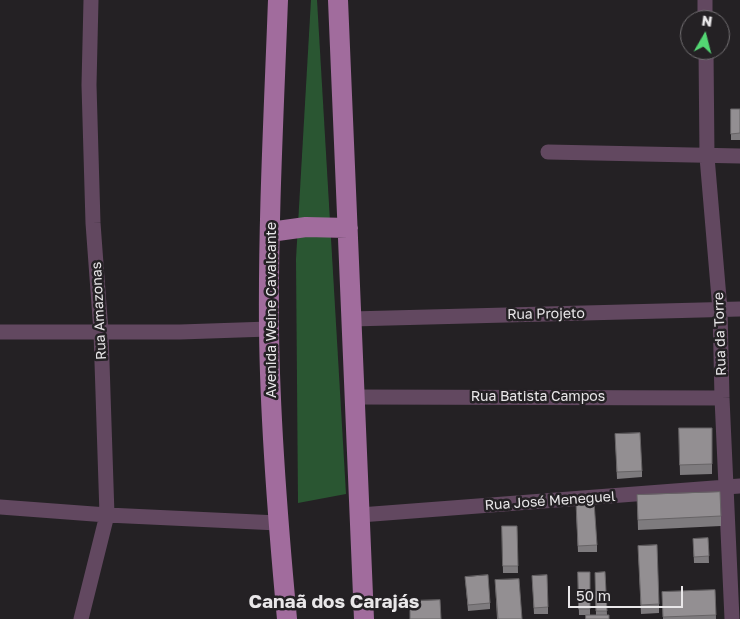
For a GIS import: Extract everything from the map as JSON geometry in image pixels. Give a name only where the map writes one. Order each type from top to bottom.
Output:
[{"type":"main road","name":"Avenida Weine Cavalcante","points":[[278,0],[270,232],[269,329],[278,523],[287,619]]},
{"type":"main road","points":[[338,0],[364,619]]},
{"type":"main road","points":[[270,232],[306,227],[348,228]]},
{"type":"street","name":"Rua Amazonas","points":[[81,619],[107,515],[101,332],[93,223],[89,85],[91,0]]},
{"type":"street","name":"Rua da Torre","points":[[706,60],[707,156],[720,310],[722,398],[733,487],[732,619]]},
{"type":"street","points":[[548,152],[740,156]]},
{"type":"street","name":"Rua Projeto","points":[[351,319],[740,309]]},
{"type":"street","points":[[0,332],[269,329]]},
{"type":"street","name":"Rua Batista Campos","points":[[355,397],[722,398]]},
{"type":"street","name":"Rua José Meneguel","points":[[360,515],[733,487]]},
{"type":"street","points":[[0,507],[107,515],[278,523]]},
{"type":"green space","points":[[311,0],[317,0],[346,494],[298,503],[296,259]]},
{"type":"building","points":[[731,109],[740,109],[740,133],[731,134]]},
{"type":"building","points":[[679,428],[712,428],[712,464],[680,465]]},
{"type":"building","points":[[640,433],[642,471],[617,472],[615,434]]},
{"type":"building","points":[[720,492],[721,516],[638,520],[637,495]]},
{"type":"building","points":[[594,501],[597,545],[578,546],[576,502]]},
{"type":"building","points":[[502,526],[517,526],[518,566],[503,566]]},
{"type":"building","points":[[708,538],[709,556],[694,557],[693,539]]},
{"type":"building","points":[[657,545],[659,604],[641,605],[638,546]]},
{"type":"building","points":[[578,572],[590,572],[590,609],[579,609]]},
{"type":"building","points":[[605,572],[607,611],[596,611],[595,573]]},
{"type":"building","points":[[488,575],[490,603],[468,605],[465,577]]},
{"type":"building","points":[[547,575],[548,607],[534,608],[532,576]]},
{"type":"building","points":[[519,579],[522,619],[498,619],[495,580]]},
{"type":"building","points":[[715,590],[716,615],[663,617],[662,592]]},
{"type":"building","points":[[440,600],[441,619],[410,619],[410,601]]},
{"type":"building","points":[[586,615],[609,615],[609,619],[586,619]]},
{"type":"district","name":"Canaã dos Carajás","points":[[334,602]]}]
